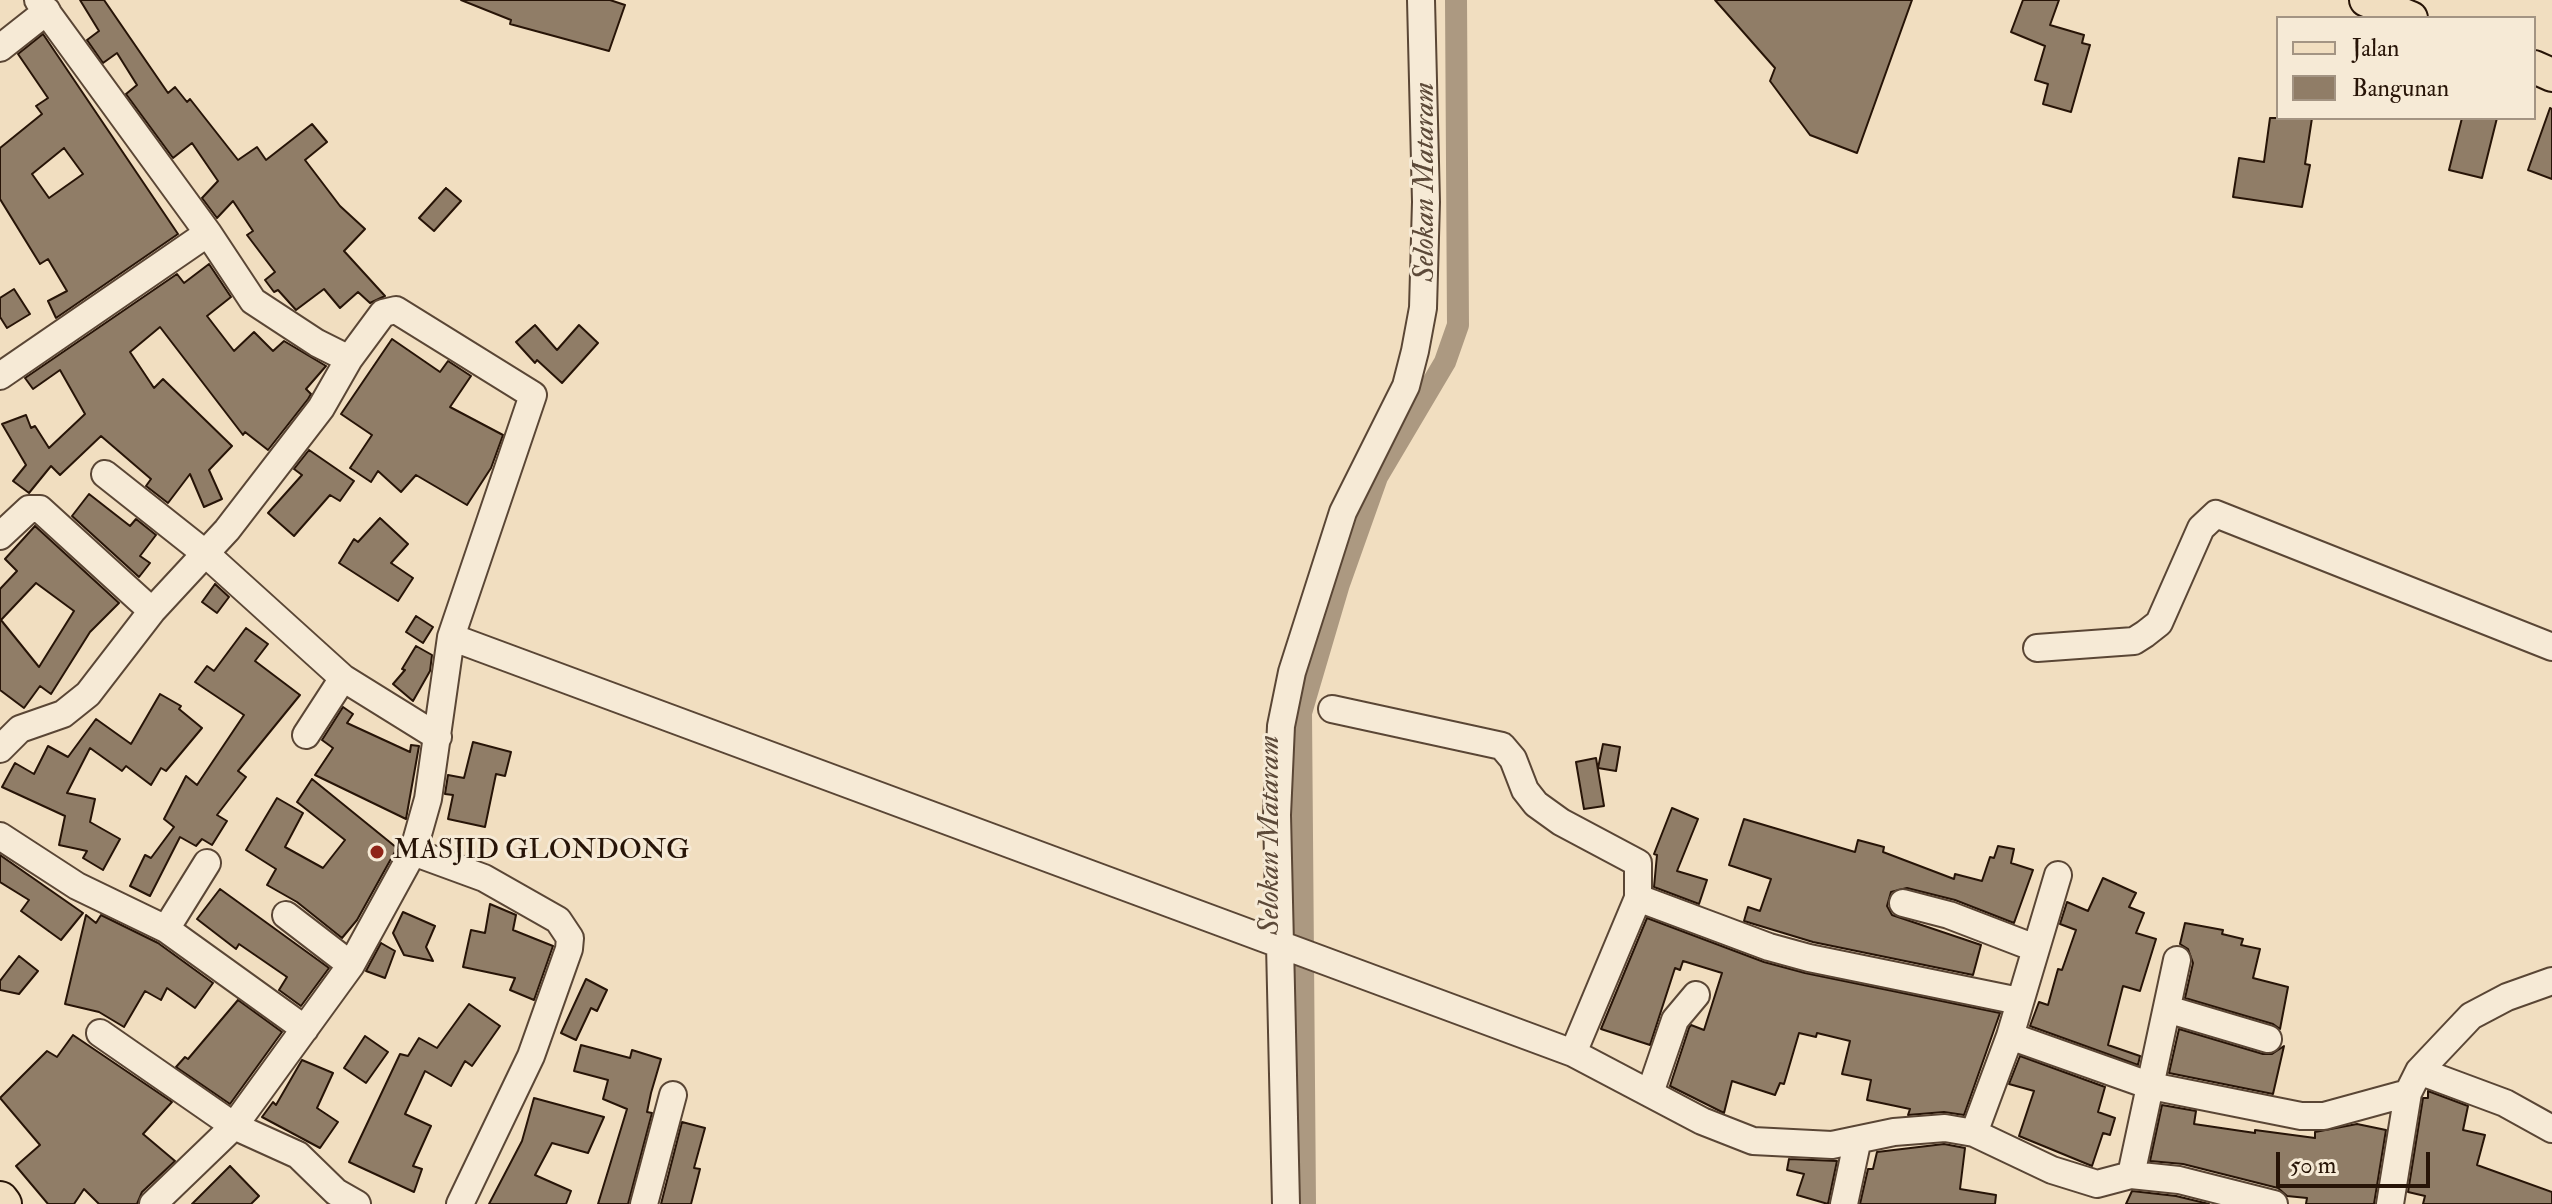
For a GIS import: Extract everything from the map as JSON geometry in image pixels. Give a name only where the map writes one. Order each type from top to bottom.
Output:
[{"type":"main road","points":[[2366,0],[2406,16]]},
{"type":"street","points":[[1286,1204],[1289,947],[1277,802],[1281,726],[1292,672],[1343,512],[1366,459],[1406,386],[1423,308],[1426,202],[1421,0]]},
{"type":"street","points":[[0,48],[43,6],[208,233],[253,301],[317,343],[349,359]]},
{"type":"street","points":[[0,376],[208,233]]},
{"type":"street","points":[[0,749],[20,729],[63,714],[88,694],[152,611],[206,554],[321,408],[349,359],[383,313],[396,310],[533,395],[451,637],[428,799],[413,852],[351,965],[234,1126],[153,1204]]},
{"type":"street","points":[[105,474],[206,554],[343,678],[438,737]]},
{"type":"street","points":[[0,536],[29,509],[40,509],[152,611]]},
{"type":"street","points":[[2037,648],[2134,641],[2145,634],[2159,623],[2201,528],[2216,514],[2231,517],[2552,647]]},
{"type":"street","points":[[451,637],[1573,1053],[1702,1121],[1753,1141],[1799,1145],[1857,1143],[1894,1132],[1926,1128],[1974,1133],[2095,1194],[2131,1175],[2179,1180],[2274,1204]]},
{"type":"street","points":[[306,735],[343,678]]},
{"type":"street","points":[[1332,709],[1502,746],[1513,759],[1525,790],[1536,804],[1561,822],[1638,863],[1638,898],[1573,1053]]},
{"type":"street","points":[[0,836],[77,886],[166,929],[305,1029]]},
{"type":"street","points":[[413,852],[484,878],[558,920],[570,938],[569,949],[531,1056],[460,1204]]},
{"type":"street","points":[[166,929],[207,863]]},
{"type":"street","points":[[1974,1133],[2010,1036],[2058,875]]},
{"type":"street","points":[[1638,898],[1769,947],[1809,958],[2019,1001]]},
{"type":"street","points":[[1903,903],[1949,915],[2035,948]]},
{"type":"street","points":[[286,915],[351,965]]},
{"type":"street","points":[[2131,1175],[2177,960]]},
{"type":"street","points":[[2010,1036],[2151,1086],[2301,1116],[2324,1116],[2414,1082],[2471,1016],[2507,997],[2552,981]]},
{"type":"street","points":[[1650,1093],[1675,1020],[1696,995]]},
{"type":"street","points":[[2167,1009],[2268,1039]]},
{"type":"street","points":[[100,1033],[234,1126],[298,1155],[336,1192],[357,1204]]},
{"type":"street","points":[[2414,1082],[2505,1103],[2552,1129]]},
{"type":"street","points":[[2390,1204],[2414,1082]]},
{"type":"street","points":[[644,1204],[673,1095]]},
{"type":"street","points":[[1844,1204],[1857,1143]]},
{"type":"building","points":[[80,0],[104,0],[168,93],[175,87],[187,102],[190,99],[238,160],[257,147],[266,160],[312,124],[327,142],[305,160],[340,206],[365,229],[344,251],[385,296],[370,303],[358,292],[340,308],[324,289],[296,310],[278,290],[274,292],[265,280],[275,272],[247,235],[253,231],[233,201],[217,218],[202,198],[218,181],[192,143],[173,158],[126,94],[137,85],[117,53],[103,63],[87,40],[99,31]]},
{"type":"building","points":[[461,0],[610,0],[625,5],[609,51],[510,24],[511,20]]},
{"type":"building","points":[[1715,0],[1912,0],[1857,153],[1810,135],[1770,81],[1775,68]]},
{"type":"building","points":[[2023,0],[2059,0],[2050,25],[2084,35],[2082,43],[2090,45],[2071,112],[2043,104],[2048,84],[2035,80],[2045,46],[2011,32]]},
{"type":"building","points":[[43,34],[178,234],[56,318],[48,301],[67,291],[48,259],[40,264],[0,199],[0,148],[42,114],[36,106],[48,98],[18,54]],"holes":[[[64,148],[83,174],[49,198],[32,174]]]},
{"type":"building","points":[[2552,109],[2552,179],[2528,170]]},
{"type":"building","points":[[2270,118],[2312,120],[2305,164],[2310,165],[2302,207],[2233,197],[2239,158],[2264,162]]},
{"type":"building","points":[[2462,120],[2496,120],[2482,178],[2449,170]]},
{"type":"building","points":[[446,188],[461,201],[434,231],[419,218]]},
{"type":"building","points":[[209,264],[231,297],[207,316],[234,351],[254,332],[273,351],[284,341],[326,366],[306,389],[311,394],[308,399],[268,450],[245,432],[243,435],[160,327],[130,352],[154,388],[163,379],[232,446],[209,470],[222,499],[204,507],[190,474],[168,503],[146,486],[151,479],[101,436],[60,475],[51,466],[29,493],[13,481],[26,465],[2,424],[26,415],[31,428],[35,426],[49,448],[85,414],[60,370],[33,389],[25,378],[177,274],[184,283]]},
{"type":"building","points":[[14,289],[30,314],[7,328],[0,317],[0,298]]},
{"type":"building","points":[[535,325],[557,350],[579,325],[598,343],[562,383],[537,360],[535,363],[516,342]]},
{"type":"building","points":[[392,339],[440,372],[448,361],[471,376],[450,407],[503,435],[491,468],[467,505],[416,475],[401,492],[378,471],[371,482],[350,468],[372,435],[341,414]]},
{"type":"building","points":[[309,450],[354,481],[340,501],[330,495],[294,536],[268,513],[302,475],[294,469]]},
{"type":"building","points":[[89,494],[130,526],[136,519],[156,535],[140,556],[150,563],[139,577],[72,516]]},
{"type":"building","points":[[380,518],[408,544],[391,563],[413,578],[398,601],[339,563],[354,539],[358,542]]},
{"type":"building","points":[[35,526],[119,603],[90,632],[51,694],[40,686],[24,708],[0,690],[0,589],[17,571],[5,559]],"holes":[[[36,583],[74,611],[39,667],[1,620]]]},
{"type":"building","points":[[215,584],[229,597],[217,613],[202,602]]},
{"type":"building","points":[[416,616],[433,627],[423,643],[406,632]]},
{"type":"building","points":[[246,628],[268,644],[255,661],[300,695],[238,771],[246,777],[217,815],[227,821],[212,845],[202,839],[196,846],[180,837],[150,896],[130,886],[145,855],[151,858],[174,827],[164,819],[186,776],[197,785],[244,715],[195,682],[207,666],[214,671]]},
{"type":"building","points":[[416,646],[432,655],[430,671],[413,701],[393,684],[405,670],[402,669]]},
{"type":"building","points":[[160,694],[181,706],[179,709],[202,728],[166,771],[161,768],[151,785],[126,766],[122,771],[90,748],[67,793],[95,799],[90,822],[120,839],[103,870],[83,858],[87,851],[59,845],[65,816],[2,787],[15,763],[34,774],[48,746],[68,757],[96,719],[131,744]]},
{"type":"building","points":[[343,707],[353,714],[347,723],[410,752],[411,745],[419,746],[406,819],[315,775],[333,748],[322,740]]},
{"type":"building","points":[[473,742],[511,752],[505,776],[496,774],[485,827],[448,819],[453,795],[445,794],[448,775],[464,778]]},
{"type":"building","points":[[1603,744],[1620,747],[1616,771],[1598,768]]},
{"type":"building","points":[[1596,758],[1604,806],[1584,809],[1576,762]]},
{"type":"building","points":[[312,779],[397,848],[357,920],[342,938],[297,902],[267,885],[276,869],[246,850],[277,798],[303,813],[285,847],[323,868],[345,840],[297,802]]},
{"type":"building","points":[[1672,808],[1698,819],[1677,871],[1707,880],[1699,904],[1654,887],[1657,855],[1654,854]]},
{"type":"building","points":[[1744,819],[1855,852],[1858,840],[1884,847],[1883,852],[1954,879],[1955,874],[1982,881],[1990,857],[1994,858],[1998,846],[2014,849],[2011,863],[2033,870],[2014,923],[1955,900],[1907,888],[1891,892],[1887,906],[1892,915],[1981,945],[1973,975],[1813,942],[1744,921],[1748,907],[1760,911],[1771,879],[1729,865]]},
{"type":"building","points":[[0,855],[83,913],[61,940],[21,911],[29,900],[0,882]]},
{"type":"building","points":[[2103,878],[2136,893],[2129,907],[2144,913],[2136,933],[2156,939],[2140,991],[2123,986],[2108,1045],[2140,1056],[2138,1065],[2030,1026],[2039,1002],[2048,1005],[2058,969],[2062,970],[2076,930],[2060,924],[2067,902],[2088,911]]},
{"type":"building","points":[[220,889],[329,968],[301,1006],[279,990],[287,977],[239,944],[236,949],[197,919]]},
{"type":"building","points":[[490,904],[516,915],[513,930],[553,946],[534,1000],[510,990],[515,978],[463,967],[471,930],[485,933]]},
{"type":"building","points":[[403,912],[435,926],[426,947],[433,961],[404,955],[393,933]]},
{"type":"building","points":[[86,915],[96,923],[101,915],[158,943],[213,983],[195,1008],[167,988],[161,1000],[145,991],[124,1027],[99,1012],[65,1004]]},
{"type":"building","points":[[1647,918],[1764,962],[2000,1013],[1964,1115],[1944,1112],[1908,1115],[1910,1109],[1867,1100],[1871,1080],[1842,1074],[1850,1041],[1817,1033],[1816,1037],[1799,1033],[1784,1084],[1780,1083],[1775,1095],[1732,1081],[1724,1113],[1670,1086],[1689,1028],[1691,1025],[1704,1030],[1722,973],[1683,961],[1680,970],[1675,968],[1650,1045],[1601,1029]]},
{"type":"building","points":[[2185,923],[2223,930],[2222,934],[2243,939],[2241,945],[2260,949],[2253,978],[2288,987],[2280,1029],[2273,1024],[2185,998],[2193,963],[2188,949],[2180,944]]},
{"type":"building","points":[[381,943],[395,951],[385,978],[366,971]]},
{"type":"building","points":[[19,956],[38,971],[19,994],[0,990],[0,981]]},
{"type":"building","points":[[586,979],[607,990],[597,1011],[591,1008],[576,1040],[561,1033]]},
{"type":"building","points":[[238,1000],[282,1032],[230,1104],[176,1067],[185,1057],[188,1059]]},
{"type":"building","points":[[469,1004],[500,1026],[472,1066],[465,1061],[451,1086],[425,1071],[405,1114],[431,1126],[413,1166],[422,1169],[414,1192],[349,1162],[400,1054],[408,1056],[419,1038],[437,1048]]},
{"type":"building","points":[[2179,1029],[2263,1054],[2272,1054],[2284,1046],[2273,1094],[2169,1073]]},
{"type":"building","points":[[73,1035],[172,1102],[143,1134],[175,1161],[142,1192],[137,1204],[99,1204],[84,1189],[74,1204],[48,1204],[16,1166],[40,1145],[0,1098],[47,1051],[57,1057]]},
{"type":"building","points":[[365,1036],[388,1052],[366,1083],[344,1068]]},
{"type":"building","points":[[581,1045],[630,1058],[632,1050],[661,1059],[647,1112],[652,1113],[628,1204],[598,1204],[627,1109],[603,1099],[608,1080],[574,1071]]},
{"type":"building","points":[[2020,1056],[2105,1087],[2098,1112],[2115,1118],[2110,1135],[2103,1133],[2092,1166],[2019,1136],[2034,1091],[2009,1084]]},
{"type":"building","points":[[302,1060],[333,1073],[317,1108],[338,1122],[320,1148],[262,1117],[273,1102],[276,1105]]},
{"type":"building","points":[[2428,1091],[2468,1106],[2463,1130],[2485,1135],[2477,1165],[2552,1192],[2552,1204],[2423,1204],[2425,1196],[2408,1192],[2423,1098],[2428,1098]]},
{"type":"building","points":[[534,1098],[604,1117],[588,1153],[552,1143],[535,1175],[571,1191],[566,1204],[489,1204],[522,1141]]},
{"type":"building","points":[[2162,1105],[2196,1111],[2194,1124],[2255,1133],[2255,1130],[2315,1138],[2315,1132],[2357,1124],[2386,1130],[2374,1204],[2306,1204],[2307,1198],[2287,1196],[2278,1188],[2183,1164],[2150,1161]]},
{"type":"building","points":[[682,1122],[705,1128],[694,1168],[700,1169],[691,1204],[661,1204]]},
{"type":"building","points":[[1944,1144],[1965,1148],[1960,1189],[1996,1195],[1995,1204],[1860,1204],[1868,1169],[1873,1169],[1877,1152]]},
{"type":"building","points":[[1789,1159],[1837,1161],[1828,1204],[1797,1195],[1804,1174],[1787,1170]]},
{"type":"building","points":[[230,1166],[259,1196],[251,1204],[192,1204]]},
{"type":"building","points":[[2132,1191],[2176,1196],[2209,1204],[2126,1204]]},
{"type":"waterway","name":"Selokan Mataram","points":[[1305,1204],[1301,713],[1339,584],[1377,477],[1445,362],[1458,325],[1456,0]]},
{"type":"place","name":"MASJID GLONDONG","points":[[377,852]]}]
